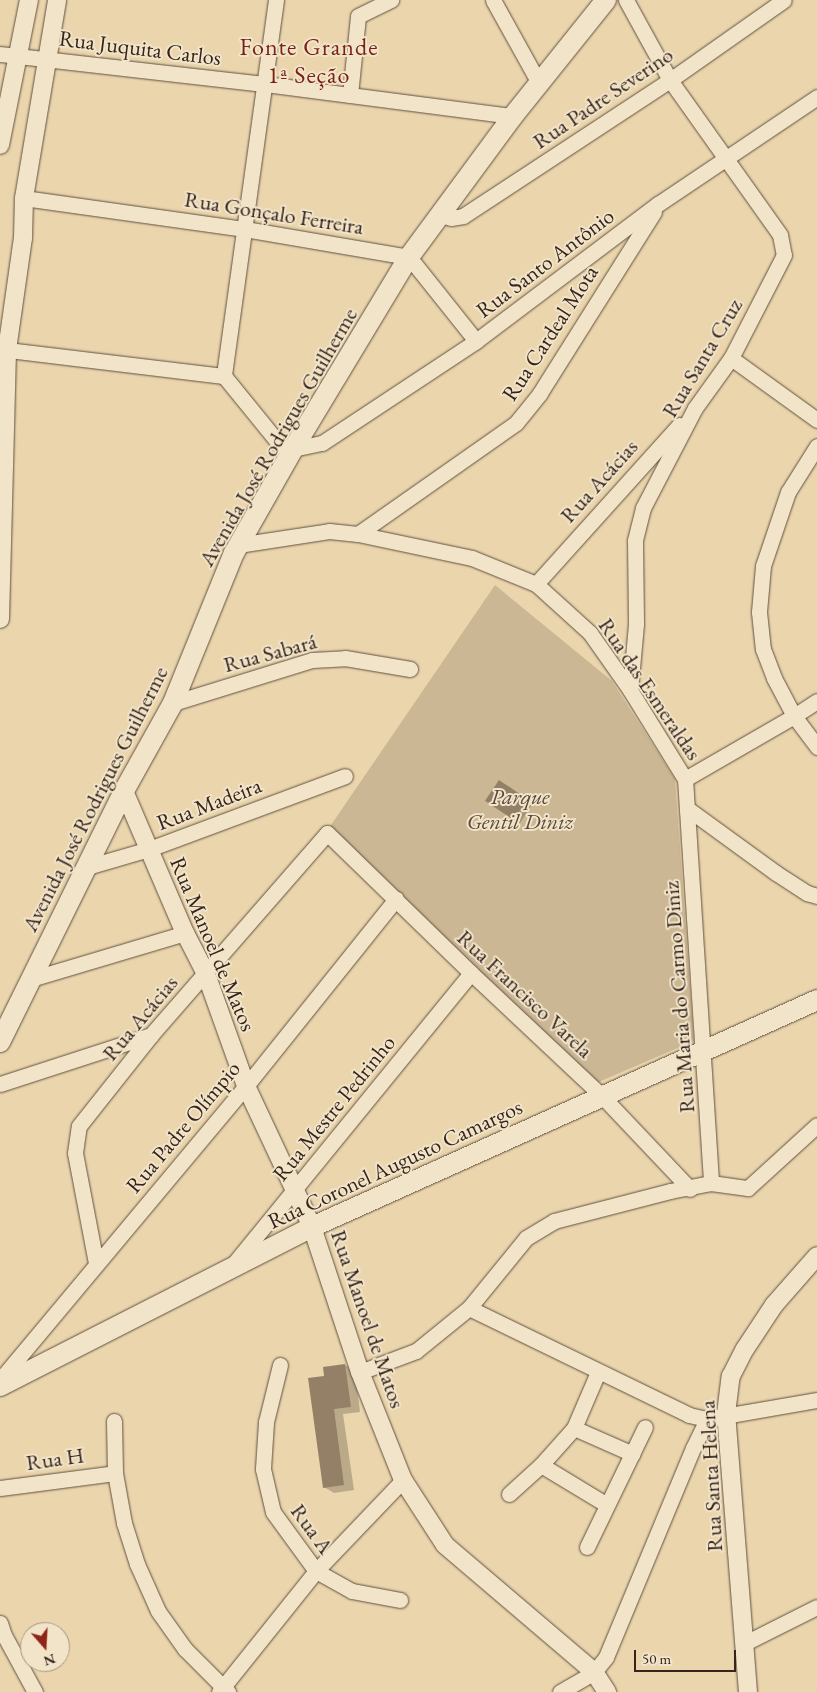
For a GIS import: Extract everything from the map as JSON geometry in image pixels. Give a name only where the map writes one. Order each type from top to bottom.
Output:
[{"type":"main road","name":"Avenida José Rodrigues Guilherme","points":[[0,1042],[124,791],[173,704],[238,545],[293,449],[409,257],[513,116],[606,0]]},
{"type":"main road","name":"Rua Coronel Augusto Camargos","points":[[0,1386],[312,1227],[817,1000]]},
{"type":"street","points":[[0,144],[9,55],[29,0]]},
{"type":"street","points":[[0,619],[4,350],[23,238],[24,198],[57,0]]},
{"type":"street","points":[[224,376],[276,0]]},
{"type":"street","points":[[350,95],[358,16],[391,0]]},
{"type":"street","points":[[493,0],[539,83]]},
{"type":"street","name":"Rua Santa Cruz","points":[[626,0],[670,80],[780,235],[784,255],[731,358],[695,408],[643,508],[635,541],[636,624],[630,690]]},
{"type":"street","name":"Rua Padre Severino","points":[[440,216],[451,218],[463,216],[670,80],[784,0]]},
{"type":"street","name":"Rua Juquita Carlos","points":[[9,55],[265,84],[513,116]]},
{"type":"street","name":"Rua Santo Antônio","points":[[293,449],[322,443],[476,341],[658,204],[726,161],[817,97]]},
{"type":"street","name":"Rua Gonçalo Ferreira","points":[[24,198],[245,229],[409,257]]},
{"type":"street","name":"Rua Cardeal Mota","points":[[358,534],[516,423],[540,393],[658,204]]},
{"type":"street","points":[[409,257],[476,341]]},
{"type":"street","points":[[4,350],[224,376],[280,445],[293,449]]},
{"type":"street","points":[[731,358],[817,420]]},
{"type":"street","name":"Rua Acácias","points":[[536,584],[695,408]]},
{"type":"street","points":[[817,446],[788,492],[763,566],[759,612],[763,649],[774,678],[794,716],[817,747]]},
{"type":"street","name":"Rua das Esmeraldas","points":[[238,545],[329,531],[358,534],[472,558],[536,584],[590,633],[630,690],[685,779],[688,809]]},
{"type":"street","name":"Rua Sabará","points":[[173,704],[312,660],[345,658],[410,669]]},
{"type":"street","points":[[685,779],[817,701]]},
{"type":"street","name":"Rua Madeira","points":[[87,867],[150,849],[345,776]]},
{"type":"street","name":"Rua Manoel de Matos","points":[[124,791],[185,933],[206,974],[246,1086],[312,1227],[360,1372],[403,1480],[445,1545],[594,1672],[607,1692]]},
{"type":"street","points":[[688,809],[776,873],[807,893],[817,896]]},
{"type":"street","name":"Rua Maria do Carmo Diniz","points":[[688,809],[711,1183]]},
{"type":"street","name":"Rua Acácias","points":[[96,1264],[76,1153],[79,1126],[151,1035],[327,833]]},
{"type":"street","name":"Rua Francisco Varela","points":[[327,833],[471,973],[602,1096],[690,1189]]},
{"type":"street","name":"Rua Padre Olímpio","points":[[0,1380],[246,1086],[396,899]]},
{"type":"street","points":[[31,979],[185,933]]},
{"type":"street","name":"Rua Mestre Pedrinho","points":[[229,1269],[471,973]]},
{"type":"street","points":[[0,1084],[151,1035]]},
{"type":"street","points":[[360,1372],[416,1351],[469,1308],[526,1238],[554,1222],[670,1191],[690,1189],[711,1183],[748,1188],[817,1125]]},
{"type":"street","name":"Rua Santa Helena","points":[[748,1692],[726,1414],[731,1376],[745,1349],[774,1306],[817,1256]]},
{"type":"street","points":[[469,1308],[689,1415],[707,1419],[726,1414],[817,1400]]},
{"type":"street","name":"Rua A","points":[[280,1365],[266,1422],[263,1469],[273,1512],[316,1571],[352,1591],[400,1600]]},
{"type":"street","points":[[509,1494],[542,1465],[574,1428],[598,1372]]},
{"type":"street","name":"Rua Santa Helena","points":[[594,1672],[606,1657],[693,1448],[707,1419]]},
{"type":"street","points":[[114,1421],[115,1473],[124,1523],[137,1564],[158,1611],[185,1649],[223,1691],[316,1571],[403,1480]]},
{"type":"street","points":[[587,1547],[645,1427]]},
{"type":"street","points":[[574,1428],[633,1454]]},
{"type":"street","points":[[542,1465],[607,1505]]},
{"type":"street","name":"Rua H","points":[[0,1488],[115,1473]]},
{"type":"street","points":[[744,1643],[817,1607]]},
{"type":"street","points":[[0,1623],[4,1635],[35,1692]]},
{"type":"street","points":[[560,1692],[594,1672]]},
{"type":"green space","name":"Parque Gentil Diniz","points":[[495,585],[612,681],[675,779],[694,1041],[594,1084],[329,828]]},
{"type":"building","points":[[499,780],[527,799],[513,820],[485,801]]},
{"type":"building","points":[[345,1364],[351,1407],[334,1409],[344,1485],[323,1488],[308,1378],[324,1376],[323,1367]]},
{"type":"district","name":"Fonte Grande 1ª Seção","points":[[309,61]]}]
